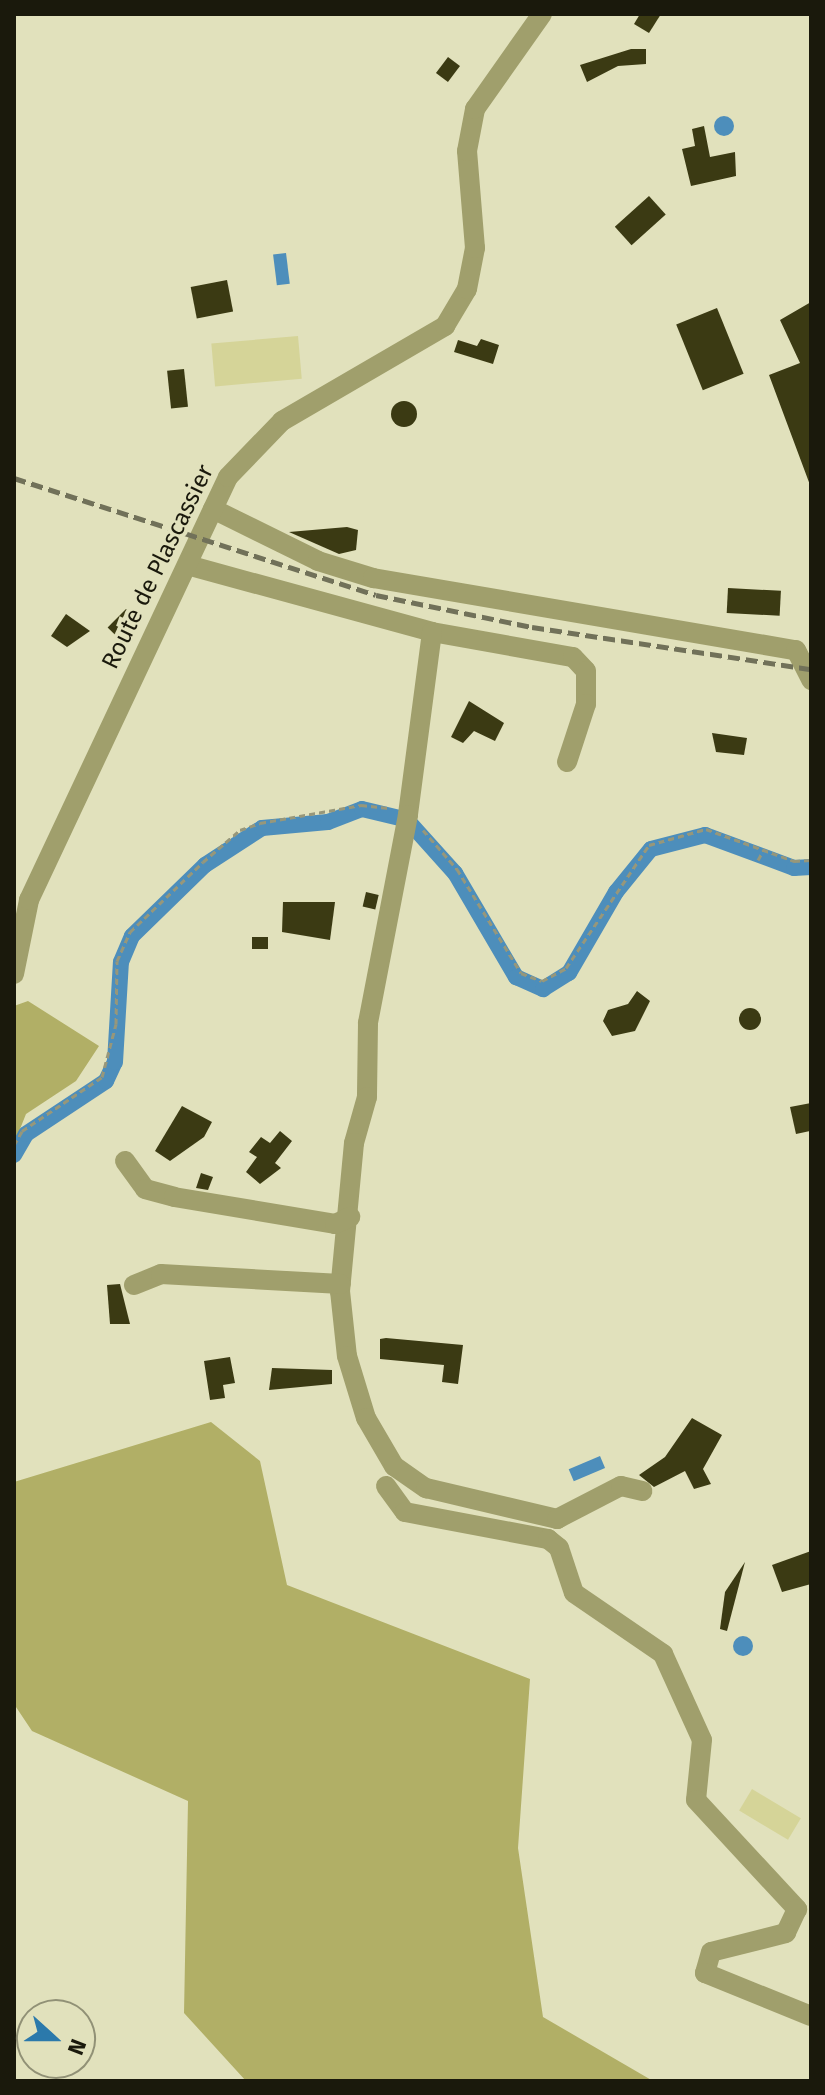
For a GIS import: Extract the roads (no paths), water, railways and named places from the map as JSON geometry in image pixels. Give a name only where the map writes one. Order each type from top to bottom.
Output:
[{"type":"street","name":"Route de Plascassier","points":[[14,974],[29,900],[191,566],[228,477],[265,434],[445,326],[467,289],[475,248],[467,151],[475,109],[542,14]]},
{"type":"street","points":[[213,509],[318,561],[373,578],[796,650],[811,680]]},
{"type":"street","points":[[191,566],[432,632],[573,657],[586,671],[586,704],[567,762]]},
{"type":"street","points":[[432,632],[368,1023],[341,1284],[347,1356],[394,1466],[426,1488],[557,1519],[621,1486],[642,1491]]},
{"type":"street","points":[[125,1161],[145,1189],[174,1197],[335,1224],[350,1217]]},
{"type":"street","points":[[134,1285],[161,1274],[341,1284]]},
{"type":"street","points":[[386,1486],[405,1512],[548,1539],[559,1548],[574,1593],[663,1654],[702,1740],[696,1800],[797,1909],[786,1933],[711,1952],[705,1973],[811,2016]]},
{"type":"water","points":[[724,116],[731,119],[734,126],[731,133],[724,136],[717,133],[714,126],[717,119]]},
{"type":"water","points":[[286,253],[290,284],[277,285],[273,255]]},
{"type":"water","points":[[600,1456],[605,1468],[574,1481],[569,1469]]},
{"type":"water","points":[[743,1636],[750,1639],[753,1646],[750,1653],[743,1656],[736,1653],[733,1646],[736,1639]]},
{"type":"waterway","points":[[14,1155],[26,1134],[106,1081],[115,1062],[121,962],[132,936],[205,865],[262,828],[328,822],[362,809],[404,819]]},
{"type":"waterway","points":[[409,822],[455,873],[516,977],[543,989],[569,973],[616,892],[651,849],[705,835],[794,868],[811,867]]},
{"type":"railway","points":[[14,478],[376,595],[532,627],[811,669]]}]
